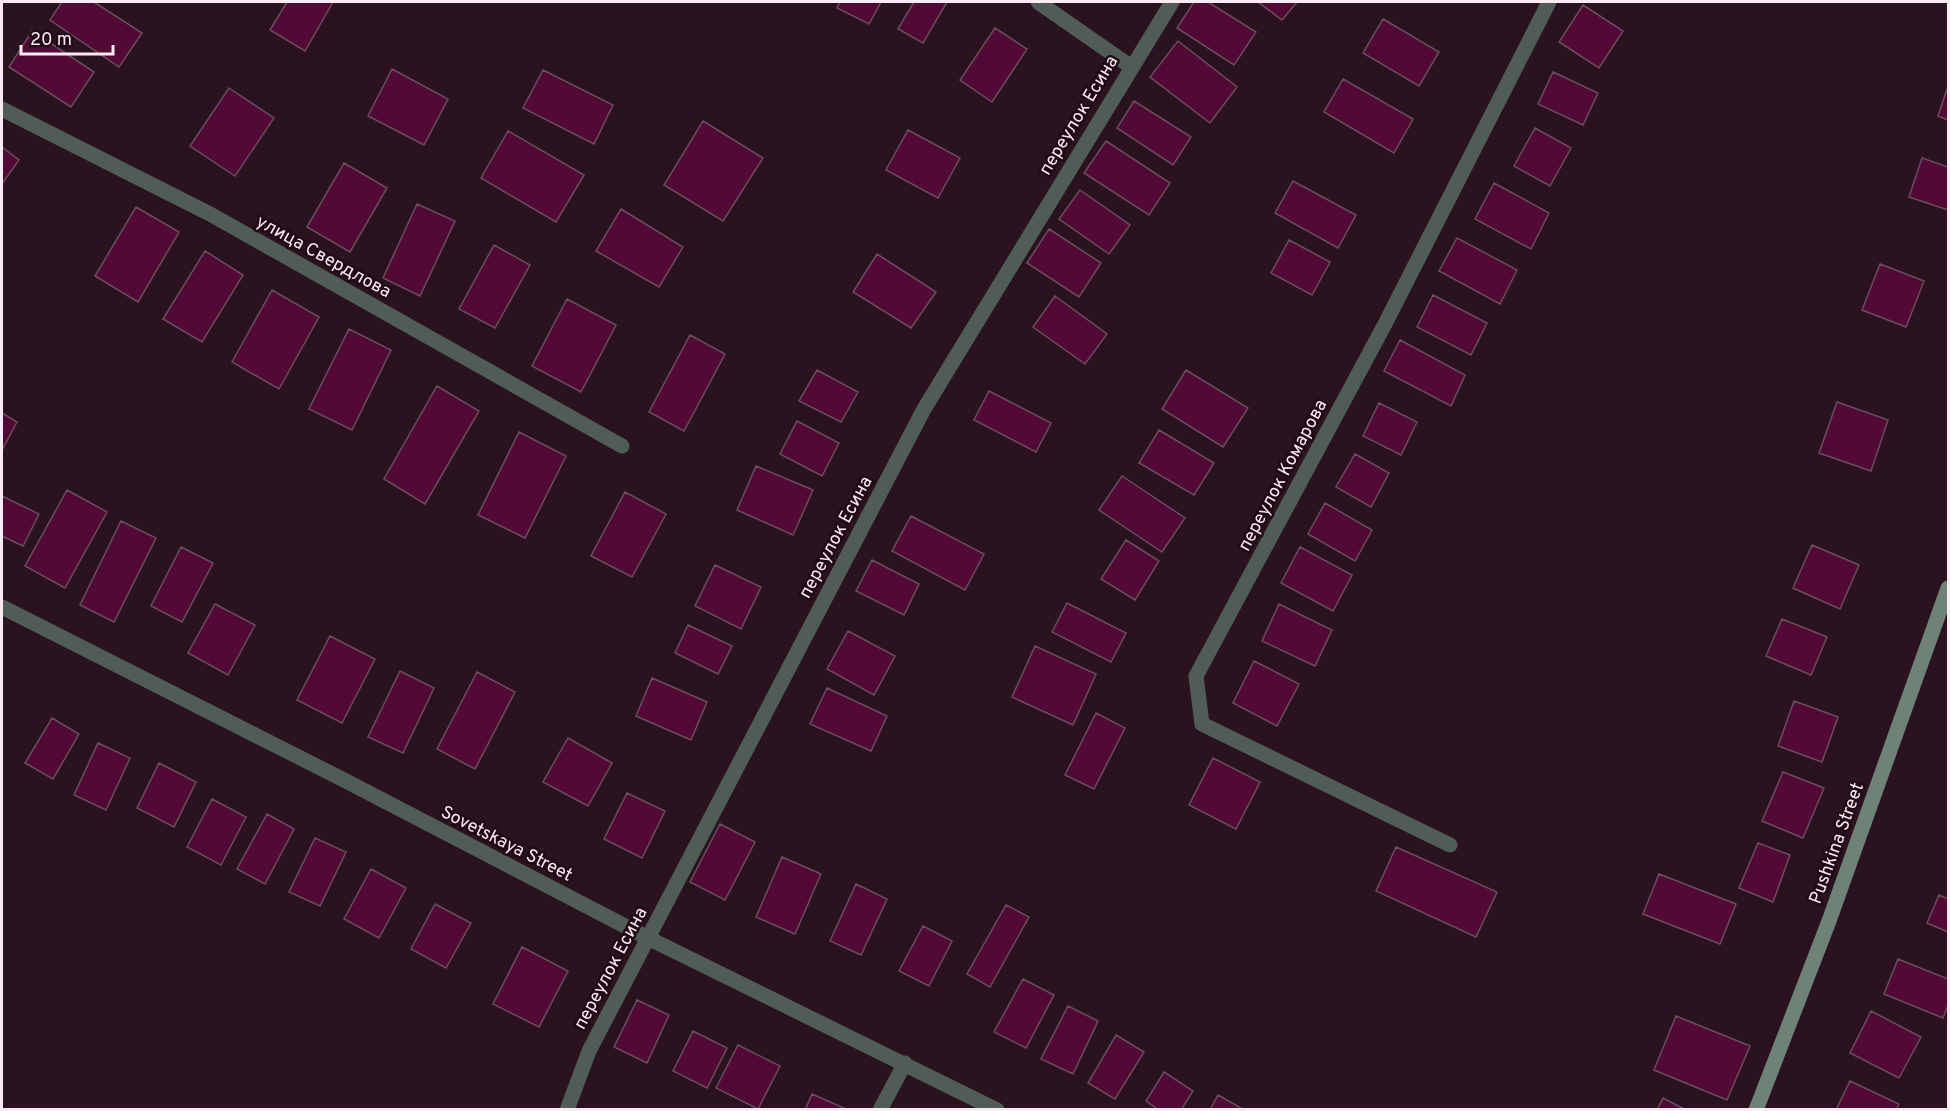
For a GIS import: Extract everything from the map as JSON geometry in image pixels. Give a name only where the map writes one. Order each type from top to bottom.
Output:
[{"type":"main road","name":"Pushkina Street","points":[[1755,1110],[1829,921],[1948,588]]},
{"type":"street","points":[[1038,2],[1130,66]]},
{"type":"street","name":"переулок Есина","points":[[567,1110],[589,1051],[924,410],[1130,66],[1172,2]]},
{"type":"street","name":"переулок Комарова","points":[[1450,845],[1202,724],[1196,676],[1386,324],[1549,2]]},
{"type":"street","name":"улица Свердлова","points":[[2,109],[210,214],[622,446]]},
{"type":"street","name":"Sovetskaya Street","points":[[2,607],[344,780],[648,938],[997,1110]]},
{"type":"street","points":[[880,1110],[905,1063]]},
{"type":"building","points":[[62,2],[94,2],[142,33],[119,67],[50,20]]},
{"type":"building","points":[[287,2],[333,2],[305,51],[270,30]]},
{"type":"building","points":[[840,2],[881,2],[869,24],[837,8]]},
{"type":"building","points":[[914,2],[947,2],[923,43],[898,29]]},
{"type":"building","points":[[1194,2],[1208,2],[1256,32],[1234,65],[1177,28]]},
{"type":"building","points":[[1258,2],[1297,2],[1282,20]]},
{"type":"building","points":[[1583,5],[1623,31],[1599,68],[1559,42]]},
{"type":"building","points":[[1383,19],[1439,52],[1419,86],[1363,53]]},
{"type":"building","points":[[995,28],[1027,49],[992,102],[960,80]]},
{"type":"building","points":[[32,31],[94,72],[71,107],[9,67]]},
{"type":"building","points":[[1178,41],[1237,87],[1210,123],[1150,77]]},
{"type":"building","points":[[392,69],[448,99],[424,145],[368,116]]},
{"type":"building","points":[[543,70],[613,105],[594,144],[523,108]]},
{"type":"building","points":[[1553,72],[1598,93],[1583,125],[1538,104]]},
{"type":"building","points":[[1343,79],[1413,119],[1394,153],[1324,112]]},
{"type":"building","points":[[1948,86],[1948,120],[1938,116]]},
{"type":"building","points":[[229,88],[274,118],[235,176],[190,146]]},
{"type":"building","points":[[1134,101],[1191,137],[1173,165],[1117,128]]},
{"type":"building","points":[[703,121],[763,158],[723,221],[664,185]]},
{"type":"building","points":[[1535,128],[1571,148],[1550,186],[1514,166]]},
{"type":"building","points":[[908,130],[960,158],[938,198],[886,170]]},
{"type":"building","points":[[508,131],[584,175],[556,222],[481,178]]},
{"type":"building","points":[[1106,141],[1170,183],[1149,215],[1084,173]]},
{"type":"building","points":[[2,147],[19,160],[2,184]]},
{"type":"building","points":[[1922,158],[1948,167],[1948,210],[1909,197]]},
{"type":"building","points":[[344,163],[387,188],[350,252],[307,227]]},
{"type":"building","points":[[1293,181],[1356,215],[1338,248],[1275,213]]},
{"type":"building","points":[[1494,183],[1549,213],[1531,249],[1475,219]]},
{"type":"building","points":[[1080,190],[1130,225],[1109,254],[1059,219]]},
{"type":"building","points":[[417,204],[455,221],[420,296],[383,278]]},
{"type":"building","points":[[136,207],[179,232],[138,302],[95,276]]},
{"type":"building","points":[[621,209],[683,247],[659,287],[596,251]]},
{"type":"building","points":[[1049,229],[1101,263],[1079,297],[1027,263]]},
{"type":"building","points":[[1457,238],[1517,270],[1500,304],[1439,271]]},
{"type":"building","points":[[1289,240],[1330,262],[1312,295],[1271,273]]},
{"type":"building","points":[[494,245],[530,265],[495,328],[459,309]]},
{"type":"building","points":[[205,251],[243,275],[202,342],[163,319]]},
{"type":"building","points":[[877,254],[936,292],[911,328],[853,292]]},
{"type":"building","points":[[1880,264],[1924,281],[1906,327],[1862,310]]},
{"type":"building","points":[[272,290],[319,317],[279,389],[232,362]]},
{"type":"building","points":[[1433,295],[1487,323],[1471,355],[1417,327]]},
{"type":"building","points":[[1055,296],[1107,334],[1085,364],[1033,327]]},
{"type":"building","points":[[567,299],[616,325],[581,392],[532,366]]},
{"type":"building","points":[[349,329],[391,350],[352,430],[309,409]]},
{"type":"building","points":[[690,335],[725,354],[684,431],[649,412]]},
{"type":"building","points":[[1400,340],[1465,375],[1451,406],[1384,371]]},
{"type":"building","points":[[817,370],[858,392],[841,422],[799,401]]},
{"type":"building","points":[[1186,370],[1248,408],[1223,447],[1162,409]]},
{"type":"building","points":[[437,386],[479,411],[425,504],[384,479]]},
{"type":"building","points":[[989,391],[1051,423],[1036,452],[974,420]]},
{"type":"building","points":[[1837,402],[1888,420],[1871,471],[1819,453]]},
{"type":"building","points":[[1379,403],[1417,422],[1401,455],[1363,436]]},
{"type":"building","points":[[2,413],[17,422],[2,450]]},
{"type":"building","points":[[797,421],[839,443],[822,476],[780,454]]},
{"type":"building","points":[[1159,430],[1214,463],[1194,495],[1139,463]]},
{"type":"building","points":[[519,432],[566,456],[525,538],[478,515]]},
{"type":"building","points":[[1355,454],[1389,473],[1371,507],[1336,487]]},
{"type":"building","points":[[756,466],[813,490],[793,535],[737,510]]},
{"type":"building","points":[[1122,476],[1185,518],[1162,552],[1099,510]]},
{"type":"building","points":[[67,490],[107,512],[65,588],[25,566]]},
{"type":"building","points":[[625,492],[666,514],[632,577],[591,556]]},
{"type":"building","points":[[2,496],[39,514],[23,546],[2,536]]},
{"type":"building","points":[[1325,503],[1372,530],[1355,561],[1308,534]]},
{"type":"building","points":[[911,516],[984,554],[965,590],[892,551]]},
{"type":"building","points":[[121,521],[156,538],[114,622],[80,605]]},
{"type":"building","points":[[1126,540],[1159,561],[1135,600],[1101,579]]},
{"type":"building","points":[[1812,545],[1859,565],[1840,609],[1793,588]]},
{"type":"building","points":[[181,547],[213,563],[182,622],[151,606]]},
{"type":"building","points":[[1300,547],[1352,575],[1333,611],[1281,583]]},
{"type":"building","points":[[872,560],[919,584],[904,615],[856,591]]},
{"type":"building","points":[[715,565],[761,587],[741,629],[695,606]]},
{"type":"building","points":[[1067,603],[1126,633],[1111,662],[1052,632]]},
{"type":"building","points":[[215,604],[255,625],[228,675],[188,653]]},
{"type":"building","points":[[1279,604],[1332,630],[1315,666],[1262,641]]},
{"type":"building","points":[[1782,619],[1827,637],[1811,675],[1766,656]]},
{"type":"building","points":[[688,625],[732,646],[718,674],[675,653]]},
{"type":"building","points":[[848,631],[895,656],[874,695],[827,669]]},
{"type":"building","points":[[330,636],[375,659],[342,723],[297,700]]},
{"type":"building","points":[[1035,646],[1096,674],[1073,725],[1012,697]]},
{"type":"building","points":[[1254,661],[1299,684],[1277,726],[1233,703]]},
{"type":"building","points":[[400,671],[434,688],[403,753],[368,737]]},
{"type":"building","points":[[477,672],[515,692],[475,769],[437,749]]},
{"type":"building","points":[[652,678],[707,702],[691,740],[636,716]]},
{"type":"building","points":[[827,688],[887,716],[871,751],[810,724]]},
{"type":"building","points":[[1794,701],[1838,717],[1822,762],[1778,746]]},
{"type":"building","points":[[1096,713],[1125,728],[1094,789],[1065,775]]},
{"type":"building","points":[[52,718],[79,734],[53,779],[25,763]]},
{"type":"building","points":[[568,738],[612,763],[588,806],[543,782]]},
{"type":"building","points":[[98,743],[130,758],[106,810],[74,795]]},
{"type":"building","points":[[1213,758],[1260,782],[1236,829],[1189,805]]},
{"type":"building","points":[[159,763],[196,782],[174,827],[137,808]]},
{"type":"building","points":[[1783,772],[1824,788],[1803,838],[1762,821]]},
{"type":"building","points":[[627,793],[665,811],[642,858],[604,839]]},
{"type":"building","points":[[212,799],[246,817],[221,865],[187,847]]},
{"type":"building","points":[[267,814],[294,829],[265,884],[237,869]]},
{"type":"building","points":[[720,824],[755,842],[725,900],[690,882]]},
{"type":"building","points":[[315,838],[346,852],[320,906],[289,892]]},
{"type":"building","points":[[1758,843],[1790,855],[1773,902],[1739,888]]},
{"type":"building","points":[[1396,847],[1497,892],[1476,937],[1376,891]]},
{"type":"building","points":[[782,857],[821,874],[795,934],[756,917]]},
{"type":"building","points":[[371,869],[406,888],[379,938],[344,919]]},
{"type":"building","points":[[1659,874],[1736,904],[1720,944],[1643,914]]},
{"type":"building","points":[[856,884],[887,899],[861,955],[830,941]]},
{"type":"building","points":[[1939,895],[1948,899],[1948,932],[1927,923]]},
{"type":"building","points":[[435,904],[471,923],[446,968],[411,949]]},
{"type":"building","points":[[1006,905],[1029,917],[990,987],[967,974]]},
{"type":"building","points":[[923,926],[952,941],[929,986],[899,971]]},
{"type":"building","points":[[522,947],[568,971],[539,1027],[493,1004]]},
{"type":"building","points":[[1898,959],[1948,979],[1948,1005],[1943,1018],[1884,994]]},
{"type":"building","points":[[1023,979],[1054,995],[1026,1048],[994,1032]]},
{"type":"building","points":[[637,1000],[669,1015],[647,1063],[614,1047]]},
{"type":"building","points":[[1068,1006],[1098,1021],[1073,1074],[1041,1059]]},
{"type":"building","points":[[1871,1011],[1921,1037],[1899,1078],[1850,1053]]},
{"type":"building","points":[[1676,1016],[1750,1046],[1727,1100],[1654,1070]]},
{"type":"building","points":[[693,1031],[727,1048],[707,1088],[673,1071]]},
{"type":"building","points":[[1116,1035],[1144,1052],[1115,1099],[1088,1083]]},
{"type":"building","points":[[738,1045],[780,1066],[758,1109],[716,1088]]},
{"type":"building","points":[[1164,1072],[1193,1091],[1181,1110],[1159,1110],[1146,1101]]},
{"type":"building","points":[[1850,1081],[1899,1104],[1896,1110],[1836,1110]]},
{"type":"building","points":[[812,1094],[844,1108],[843,1110],[805,1110]]},
{"type":"building","points":[[1218,1095],[1241,1108],[1240,1110],[1210,1110]]},
{"type":"building","points":[[1663,1098],[1686,1110],[1657,1110]]}]
